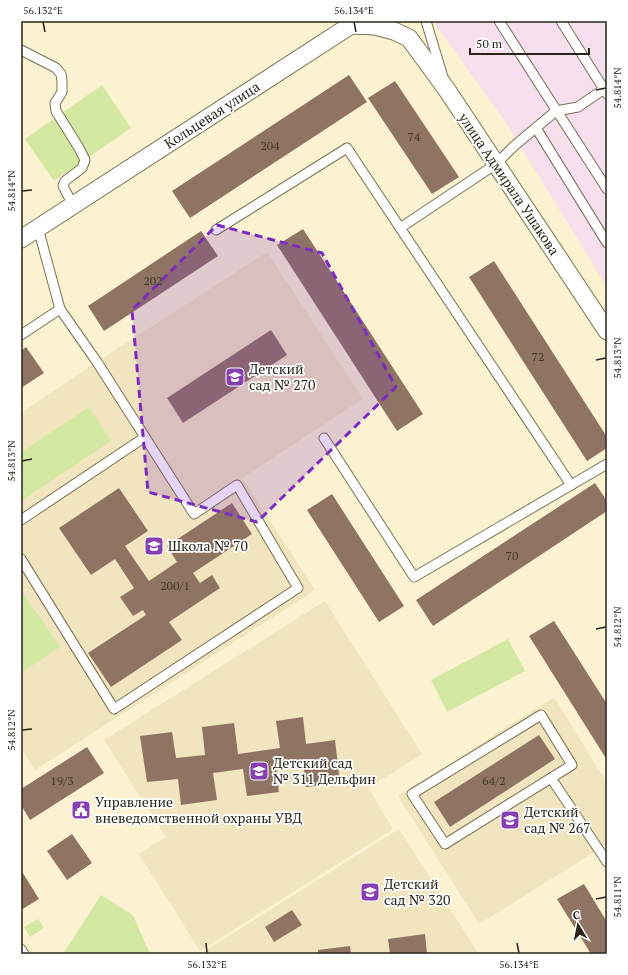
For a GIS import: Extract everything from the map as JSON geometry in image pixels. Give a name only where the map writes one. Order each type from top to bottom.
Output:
[{"type":"street","name":"Кольцевая улица","points":[[21,239],[352,23],[375,26],[394,31],[410,38]]},
{"type":"street","name":"улица Адмирала Ушакова","points":[[410,38],[447,90],[607,331]]},
{"type":"lane","points":[[426,21],[447,90]]},
{"type":"lane","points":[[499,21],[607,189]]},
{"type":"lane","points":[[400,228],[496,164],[514,146],[556,111],[578,107],[606,92],[562,21]]},
{"type":"lane","points":[[21,50],[56,68],[61,74],[62,92],[55,103],[56,110],[85,160],[82,168],[65,181],[63,186],[74,205]]},
{"type":"lane","points":[[536,128],[607,243]]},
{"type":"lane","points":[[216,230],[347,148],[571,485]]},
{"type":"lane","points":[[21,559],[114,709],[298,588],[237,485],[194,514],[97,362],[60,309],[38,228]]},
{"type":"lane","points":[[21,335],[60,309]]},
{"type":"lane","points":[[21,520],[145,437]]},
{"type":"lane","points":[[324,438],[414,576],[607,464]]},
{"type":"lane","points":[[541,715],[572,765],[551,778],[445,844],[412,794],[541,715]]},
{"type":"lane","points":[[551,778],[607,862]]},
{"type":"lane","points":[[21,949],[24,954]]},
{"type":"highlighted area","points":[[217,225],[322,253],[396,387],[257,522],[148,492],[132,310]]},
{"type":"shaded area","points":[[433,21],[607,21],[607,287],[506,123]]},
{"type":"shaded area","name":"Школа № 70","points":[[267,252],[363,399],[242,478],[315,590],[35,770],[21,748],[21,413]]},
{"type":"shaded area","name":"Детский сад № 311 Дельфин","points":[[325,601],[422,754],[368,788],[393,829],[200,951],[139,854],[166,837],[104,740]]},
{"type":"shaded area","name":"Детский сад № 267","points":[[554,697],[607,783],[607,844],[479,924],[398,796]]},
{"type":"shaded area","name":"Детский сад № 320","points":[[399,829],[479,954],[200,954]]},
{"type":"green space","points":[[102,85],[131,128],[54,181],[25,139]]},
{"type":"green space","points":[[89,407],[111,441],[21,501],[21,452]]},
{"type":"green space","points":[[21,590],[60,647],[21,673]]},
{"type":"green space","points":[[508,639],[525,671],[447,712],[431,680]]},
{"type":"green space","points":[[101,895],[133,915],[150,954],[63,954]]},
{"type":"green space","points":[[38,919],[44,928],[30,937],[24,927]]},
{"type":"building","points":[[349,75],[367,102],[190,218],[172,191]]},
{"type":"building","points":[[395,81],[459,177],[432,194],[368,98]]},
{"type":"building","points":[[303,229],[423,414],[397,431],[277,245]]},
{"type":"building","points":[[201,231],[218,256],[104,331],[88,306]]},
{"type":"building","points":[[494,261],[607,437],[607,448],[587,461],[469,277]]},
{"type":"building","points":[[271,330],[287,355],[183,423],[167,398]]},
{"type":"building","points":[[26,347],[44,373],[21,388],[21,351]]},
{"type":"building","points":[[595,483],[607,501],[607,511],[433,626],[416,600]]},
{"type":"building","points":[[119,488],[148,531],[125,546],[149,581],[177,562],[167,546],[232,503],[252,534],[193,573],[200,583],[212,575],[220,588],[169,622],[182,640],[111,687],[88,653],[146,615],[143,610],[133,616],[120,597],[134,588],[115,559],[91,575],[59,528]]},
{"type":"building","points":[[332,494],[404,606],[379,622],[307,510]]},
{"type":"building","points":[[554,621],[607,704],[607,760],[529,636]]},
{"type":"building","points":[[303,717],[306,744],[335,740],[340,783],[306,787],[303,763],[276,766],[279,792],[247,796],[243,769],[213,773],[217,800],[181,805],[178,779],[147,782],[140,736],[172,732],[176,758],[205,755],[202,727],[234,723],[238,754],[280,748],[276,721]]},
{"type":"building","points":[[539,735],[555,759],[450,827],[434,802]]},
{"type":"building","points":[[87,747],[104,773],[30,820],[21,805],[21,789]]},
{"type":"building","points":[[72,834],[92,863],[67,880],[47,851]]},
{"type":"building","points":[[21,870],[39,899],[21,910]]},
{"type":"building","points":[[584,884],[607,922],[607,954],[591,954],[557,899]]},
{"type":"building","points":[[292,910],[302,925],[274,942],[265,927]]},
{"type":"building","points":[[425,934],[427,954],[390,954],[388,939]]},
{"type":"building","points":[[350,946],[351,954],[318,954],[318,950]]},
{"type":"place","name":"Детский сад № 270","points":[[235,377]]},
{"type":"place","name":"Школа № 70","points":[[154,546]]},
{"type":"place","name":"Детский сад № 311 Дельфин","points":[[259,771]]},
{"type":"place","name":"Управление вневедомственной охраны УВД","points":[[81,810]]},
{"type":"place","name":"Детский сад № 267","points":[[510,820]]},
{"type":"place","name":"Детский сад № 320","points":[[370,892]]}]
